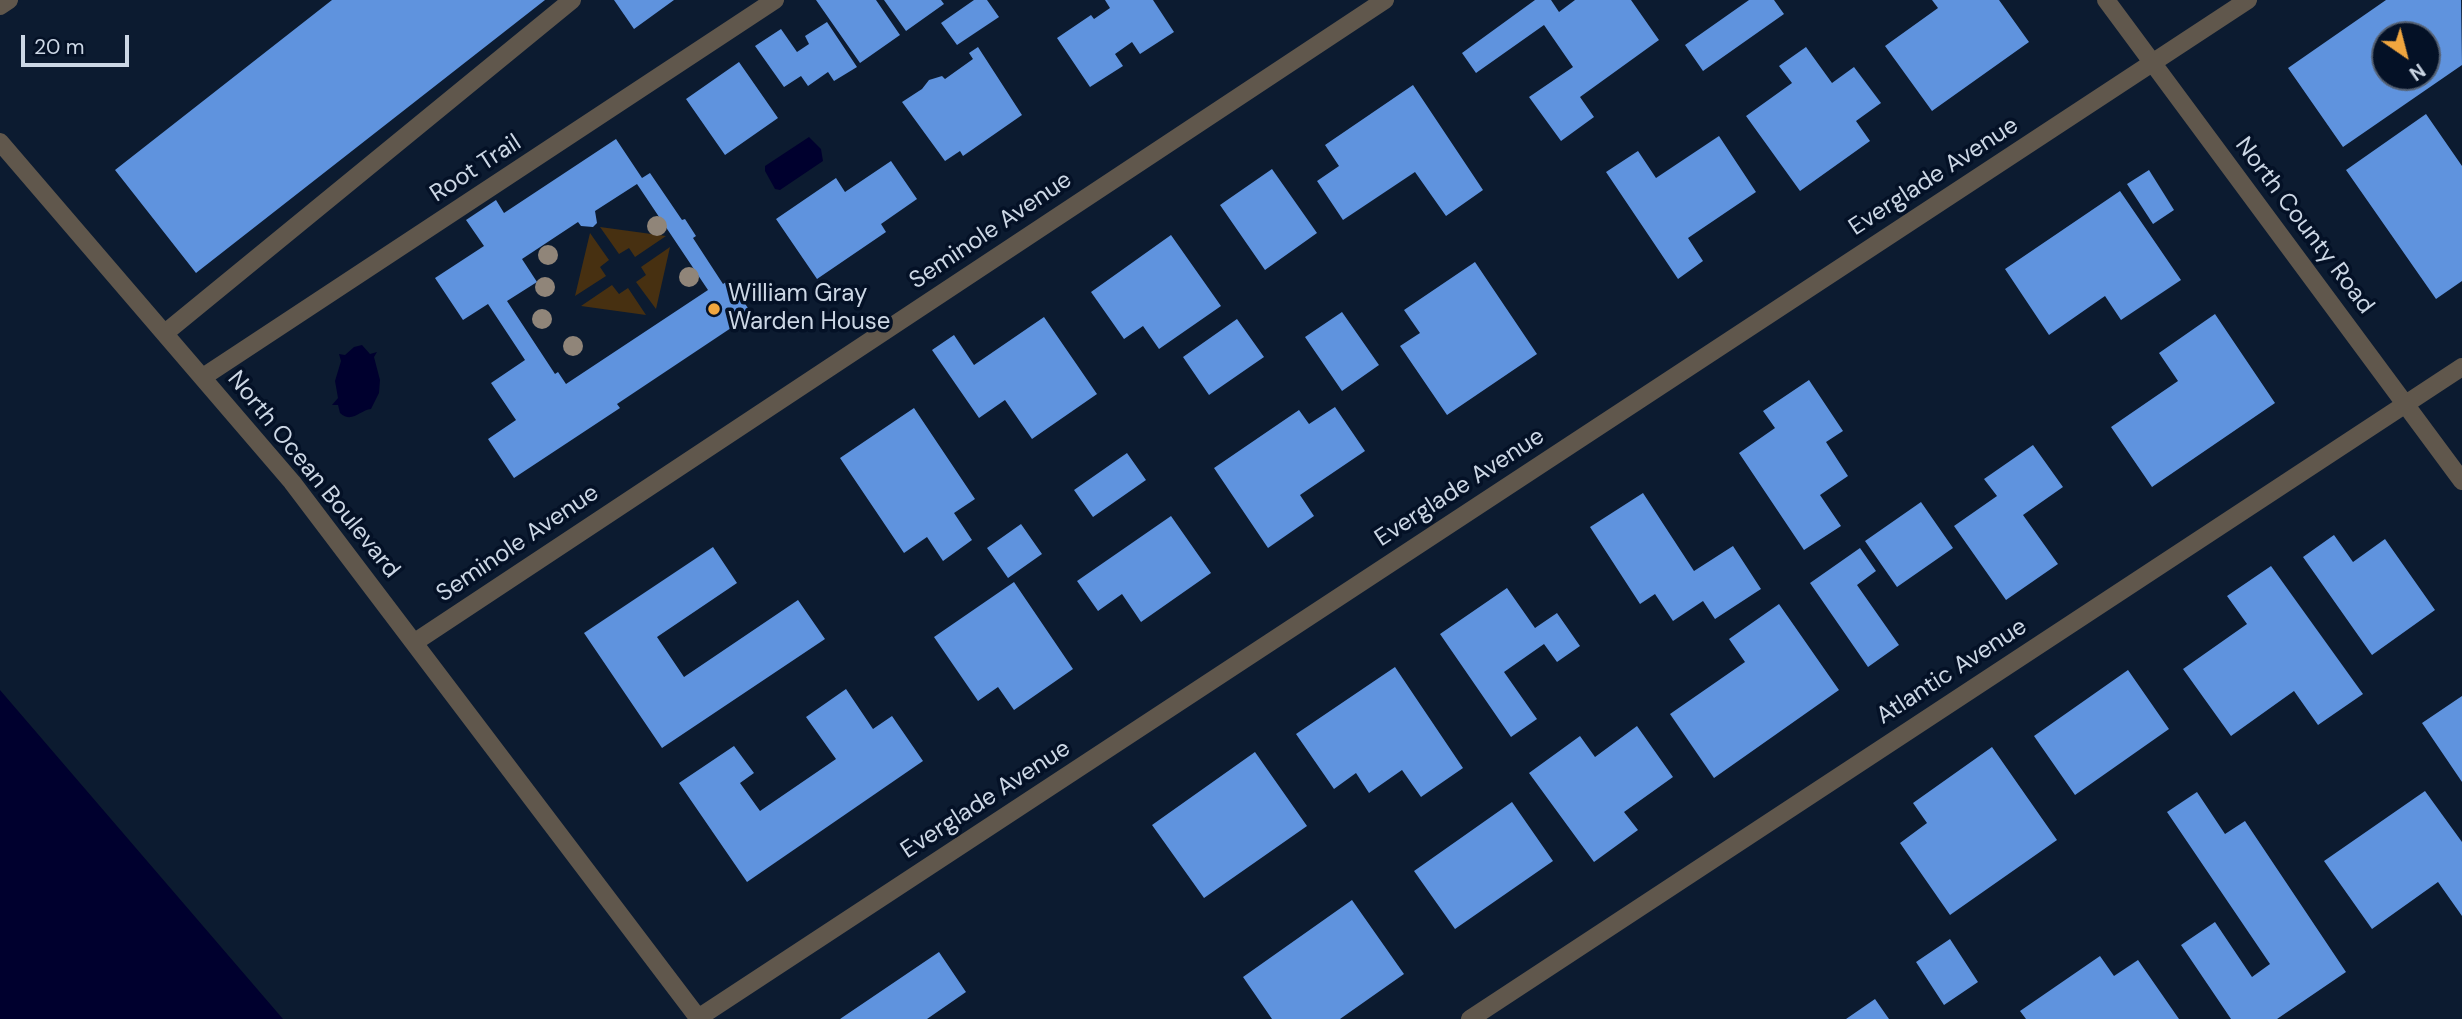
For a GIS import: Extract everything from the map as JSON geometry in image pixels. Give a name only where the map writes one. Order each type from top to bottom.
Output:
[{"type":"street","points":[[0,6],[9,0]]},
{"type":"street","points":[[165,333],[572,0]]},
{"type":"street","name":"Root Trail","points":[[203,377],[775,0]]},
{"type":"street","name":"Seminole Avenue","points":[[415,642],[1385,0]]},
{"type":"street","name":"North County Road","points":[[2106,0],[2462,481]]},
{"type":"street","name":"Everglade Avenue","points":[[699,1019],[2248,0]]},
{"type":"street","name":"North Ocean Boulevard","points":[[0,142],[292,482],[699,1019]]},
{"type":"street","name":"Atlantic Avenue","points":[[1470,1019],[2462,367]]},
{"type":"shaded area","points":[[600,227],[666,236],[635,257],[629,248],[619,254]]},
{"type":"shaded area","points":[[590,233],[609,260],[600,267],[606,276],[575,296]]},
{"type":"shaded area","points":[[670,247],[656,309],[636,282],[646,275],[641,267]]},
{"type":"shaded area","points":[[612,285],[619,294],[628,288],[646,315],[581,306]]},
{"type":"water","points":[[809,137],[821,149],[823,161],[780,190],[775,189],[765,166]]},
{"type":"water","points":[[362,345],[370,354],[377,352],[374,357],[380,380],[379,393],[371,409],[348,417],[340,413],[338,405],[332,405],[338,398],[335,381],[341,361],[339,354],[345,355],[354,347]]},
{"type":"water","points":[[0,690],[283,1019],[0,1019]]},
{"type":"building","points":[[332,0],[545,0],[196,273],[115,170]]},
{"type":"building","points":[[614,0],[674,0],[634,29]]},
{"type":"building","points":[[816,0],[876,0],[900,35],[860,63]]},
{"type":"building","points":[[884,0],[941,0],[944,4],[906,31]]},
{"type":"building","points":[[974,0],[987,0],[999,17],[957,45],[941,23]]},
{"type":"building","points":[[1105,0],[1153,0],[1174,32],[1140,54],[1132,42],[1115,54],[1123,66],[1090,87],[1057,38],[1091,15],[1094,19],[1110,8]]},
{"type":"building","points":[[1535,0],[1551,0],[1559,12],[1575,0],[1631,0],[1659,40],[1580,97],[1594,117],[1561,141],[1529,97],[1573,67],[1544,25],[1476,73],[1462,53]]},
{"type":"building","points":[[1749,0],[1774,0],[1784,14],[1703,71],[1685,45]]},
{"type":"building","points":[[1932,0],[1999,0],[2029,42],[1932,111],[1885,46],[1938,8]]},
{"type":"building","points":[[2386,0],[2461,0],[2462,65],[2441,79],[2441,21],[2371,21],[2371,91],[2424,91],[2343,147],[2288,68]]},
{"type":"building","points":[[827,22],[857,67],[834,81],[828,72],[808,86],[801,76],[784,87],[755,46],[781,29],[797,52],[809,44],[805,36]]},
{"type":"building","points":[[978,47],[1022,115],[963,156],[960,151],[945,161],[902,102],[922,89],[929,80],[942,76],[945,79],[973,59],[969,53]]},
{"type":"building","points":[[1806,47],[1832,83],[1854,67],[1881,103],[1856,121],[1870,141],[1800,191],[1746,116],[1792,83],[1779,66]]},
{"type":"building","points":[[739,62],[778,118],[725,155],[686,99]]},
{"type":"building","points":[[1413,85],[1483,190],[1446,216],[1415,172],[1343,220],[1317,181],[1339,166],[1325,145]]},
{"type":"building","points":[[2426,114],[2462,166],[2462,281],[2436,299],[2346,170]]},
{"type":"building","points":[[1719,136],[1756,192],[1688,238],[1703,261],[1678,279],[1606,172],[1638,151],[1656,178]]},
{"type":"building","name":"William Gray Warden House","points":[[616,139],[642,178],[650,173],[682,220],[685,219],[696,236],[693,238],[723,284],[729,280],[752,314],[617,404],[620,408],[514,478],[488,439],[516,420],[491,383],[525,360],[488,304],[463,320],[435,278],[484,246],[466,220],[496,200],[504,213]],"holes":[[[637,184],[708,290],[566,384],[558,372],[555,374],[507,301],[537,282],[522,259],[578,222],[581,226],[593,227],[597,223],[595,211]]]},
{"type":"building","points":[[891,161],[917,199],[881,224],[886,232],[817,279],[776,219],[836,178],[845,192]]},
{"type":"building","points":[[1272,169],[1317,233],[1265,270],[1220,205]]},
{"type":"building","points":[[2149,170],[2174,210],[2153,224],[2127,184]]},
{"type":"building","points":[[2120,191],[2181,280],[2121,320],[2105,296],[2049,335],[2005,269]]},
{"type":"building","points":[[1171,235],[1221,306],[1159,349],[1143,326],[1124,339],[1091,292]]},
{"type":"building","points":[[1475,262],[1537,354],[1447,415],[1400,346],[1420,333],[1404,310]]},
{"type":"building","points":[[1342,312],[1379,365],[1342,391],[1305,337]]},
{"type":"building","points":[[2215,314],[2275,403],[2152,487],[2111,427],[2178,381],[2159,353]]},
{"type":"building","points":[[1044,317],[1097,394],[1032,439],[1005,400],[979,418],[932,350],[954,335],[974,365]]},
{"type":"building","points":[[1237,319],[1264,357],[1209,395],[1183,357]]},
{"type":"building","points":[[1809,380],[1843,431],[1826,442],[1848,476],[1820,495],[1841,526],[1804,550],[1739,453],[1775,428],[1763,411]]},
{"type":"building","points":[[1335,407],[1365,451],[1300,495],[1314,516],[1268,548],[1214,468],[1299,410],[1309,424]]},
{"type":"building","points":[[914,408],[975,499],[954,513],[972,540],[943,561],[927,537],[904,553],[840,458]]},
{"type":"building","points":[[2033,445],[2063,487],[2023,515],[2058,564],[2006,600],[1954,526],[1997,496],[1984,479]]},
{"type":"building","points":[[1127,453],[1146,480],[1093,517],[1074,490]]},
{"type":"building","points":[[1643,493],[1694,571],[1733,546],[1761,589],[1715,619],[1703,601],[1673,621],[1655,594],[1640,604],[1590,527]]},
{"type":"building","points":[[1921,502],[1953,548],[1897,587],[1865,541]]},
{"type":"building","points":[[1171,516],[1211,573],[1141,622],[1122,594],[1098,611],[1077,581]]},
{"type":"building","points":[[1021,524],[1042,554],[1008,578],[987,548]]},
{"type":"building","points":[[2334,535],[2353,562],[2385,539],[2435,610],[2372,655],[2303,557]]},
{"type":"building","points":[[713,547],[737,583],[657,637],[684,677],[798,600],[825,639],[662,748],[584,633]]},
{"type":"building","points":[[1860,548],[1876,571],[1857,585],[1899,645],[1868,667],[1810,583]]},
{"type":"building","points":[[2271,566],[2363,694],[2318,725],[2294,691],[2231,736],[2183,669],[2247,624],[2227,596]]},
{"type":"building","points":[[1014,582],[1073,669],[1014,710],[998,687],[978,701],[934,637]]},
{"type":"building","points":[[1507,588],[1535,628],[1557,613],[1580,646],[1557,662],[1544,644],[1504,672],[1537,719],[1511,737],[1440,634]]},
{"type":"building","points":[[1779,604],[1839,690],[1714,778],[1670,714],[1745,662],[1729,639]]},
{"type":"building","points":[[1395,667],[1463,768],[1421,797],[1402,770],[1369,793],[1356,773],[1334,789],[1296,734]]},
{"type":"building","points":[[2128,670],[2169,729],[2075,795],[2034,736]]},
{"type":"building","points":[[846,689],[873,729],[892,716],[923,761],[747,882],[679,783],[734,746],[754,773],[740,783],[760,811],[836,759],[806,717]]},
{"type":"building","points":[[2462,696],[2462,782],[2422,723]]},
{"type":"building","points":[[1637,726],[1673,777],[1624,812],[1638,830],[1594,862],[1529,773],[1580,736],[1595,757]]},
{"type":"building","points":[[1992,747],[2057,840],[1950,915],[1900,843],[1927,823],[1913,803]]},
{"type":"building","points":[[1255,752],[1307,826],[1204,898],[1152,825]]},
{"type":"building","points":[[2425,791],[2462,842],[2462,916],[2438,882],[2372,929],[2324,861]]},
{"type":"building","points":[[2197,792],[2225,834],[2245,821],[2346,972],[2277,1019],[2231,1019],[2181,945],[2215,922],[2252,977],[2270,964],[2167,812]]},
{"type":"building","points":[[1512,802],[1553,861],[1455,929],[1414,871]]},
{"type":"building","points":[[1352,900],[1404,974],[1340,1019],[1272,1019],[1243,977]]},
{"type":"building","points":[[1950,939],[1978,982],[1944,1005],[1916,962]]},
{"type":"building","points":[[939,952],[966,992],[927,1019],[840,1019]]},
{"type":"building","points":[[2100,956],[2114,976],[2138,960],[2179,1019],[2026,1019],[2020,1011]]},
{"type":"building","points":[[1875,999],[1889,1019],[1846,1019]]},
{"type":"place","name":"William Gray Warden House","points":[[714,309]]}]
